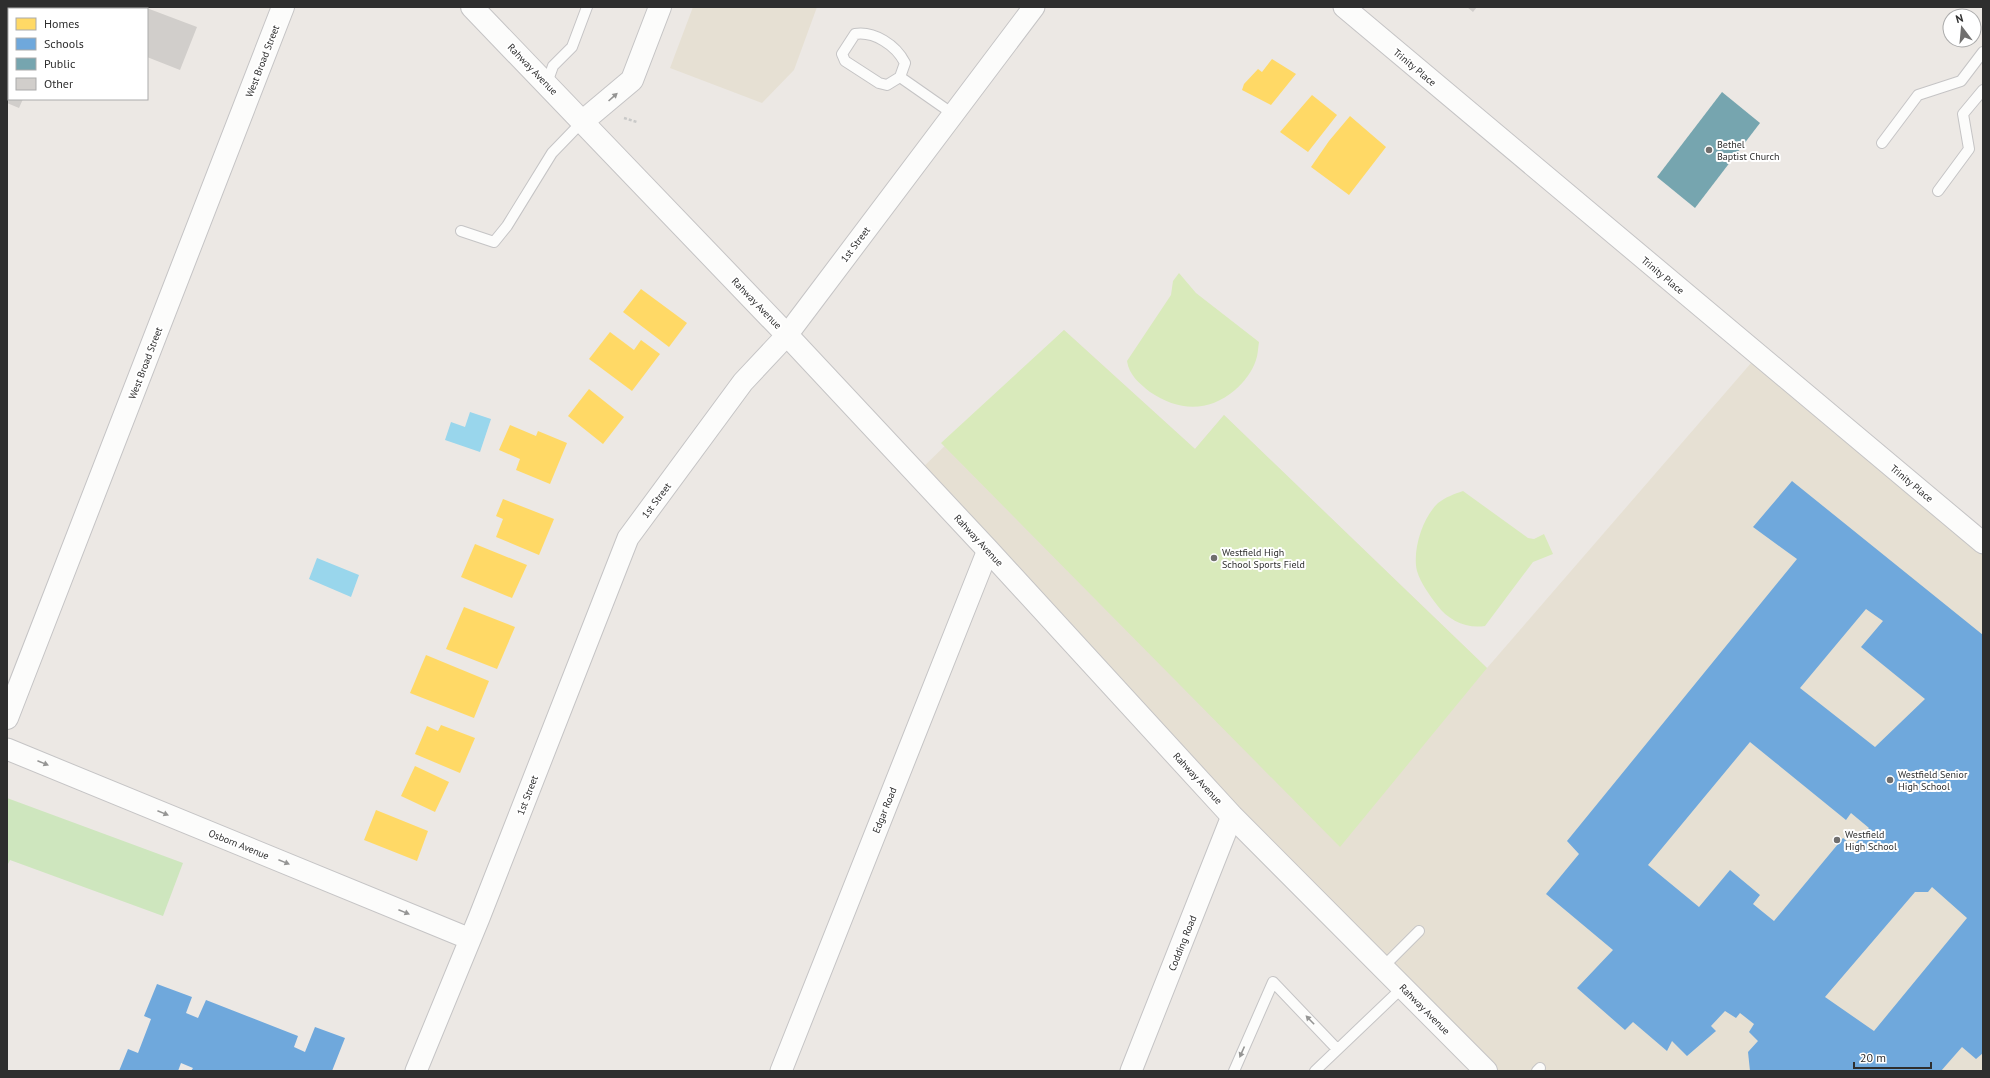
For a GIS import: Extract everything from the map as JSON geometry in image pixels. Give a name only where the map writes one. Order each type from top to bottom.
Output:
[{"type":"street","name":"West Broad Street","points":[[7,718],[283,7]]},
{"type":"street","name":"Rahway Avenue","points":[[472,7],[787,335],[988,550],[1232,816],[1486,1071]]},
{"type":"street","points":[[582,122],[632,80],[660,7]]},
{"type":"street","name":"1st Street","points":[[416,1071],[470,939],[628,538],[743,382],[787,335],[1034,7]]},
{"type":"street","name":"Trinity Place","points":[[1344,7],[1983,542]]},
{"type":"street","name":"Edgar Road","points":[[781,1071],[988,550]]},
{"type":"street","name":"Osborn Avenue","points":[[7,749],[470,939]]},
{"type":"street","name":"Codding Road","points":[[1131,1071],[1232,816]]},
{"type":"lane","points":[[547,84],[553,66],[572,47],[587,7]]},
{"type":"lane","points":[[866,32],[886,42],[900,54],[905,63],[900,77],[887,84],[879,83],[845,62],[842,54],[854,34],[866,32]]},
{"type":"lane","points":[[1882,142],[1918,95],[1961,81],[1983,52]]},
{"type":"lane","points":[[900,77],[953,114]]},
{"type":"lane","points":[[1938,191],[1969,149],[1963,114],[1983,90]]},
{"type":"lane","points":[[461,231],[494,242],[507,226],[552,153],[582,122]]},
{"type":"lane","points":[[1383,967],[1419,931]]},
{"type":"lane","points":[[1234,1071],[1273,982],[1337,1049]]},
{"type":"lane","points":[[1315,1071],[1403,987]]},
{"type":"path","points":[[620,117],[637,122]]},
{"type":"shaded area","points":[[693,7],[817,7],[794,70],[762,103],[670,68]]},
{"type":"shaded area","points":[[1064,330],[1195,449],[1224,415],[1487,668],[1758,355],[1983,538],[1983,1071],[1486,1071],[917,473]]},
{"type":"green space","points":[[1179,273],[1196,293],[1259,342],[1256,360],[1245,380],[1225,397],[1204,406],[1182,406],[1171,403],[1150,392],[1135,378],[1128,366],[1127,361],[1171,295],[1173,281]]},
{"type":"green space","name":"Westfield High School Sports Field","points":[[1064,330],[1195,449],[1224,415],[1487,668],[1340,847],[941,443]]},
{"type":"green space","points":[[1463,491],[1528,538],[1534,539],[1544,534],[1553,554],[1533,562],[1485,626],[1478,627],[1464,625],[1452,619],[1441,610],[1428,593],[1421,580],[1417,571],[1416,563],[1417,544],[1420,534],[1423,525],[1433,509],[1444,499]]},
{"type":"green space","points":[[7,798],[183,863],[163,916],[10,860],[7,866]]},
{"type":"water","points":[[470,412],[491,419],[480,452],[445,440],[451,422],[465,427]]},
{"type":"water","points":[[317,558],[359,575],[351,597],[309,579]]},
{"type":"building: Homes","points":[[1272,59],[1296,74],[1271,105],[1242,90],[1244,84],[1258,69],[1262,72]]},
{"type":"building: Homes","points":[[1312,95],[1337,115],[1308,152],[1280,132]]},
{"type":"building: Homes","points":[[1350,116],[1386,147],[1349,195],[1311,167],[1329,141]]},
{"type":"building: Homes","points":[[641,289],[687,323],[669,347],[623,312]]},
{"type":"building: Homes","points":[[610,332],[634,350],[641,340],[660,354],[632,391],[589,359]]},
{"type":"building: Homes","points":[[589,389],[624,417],[603,444],[568,416]]},
{"type":"building: Homes","points":[[510,425],[536,436],[538,431],[567,443],[550,484],[516,470],[520,459],[499,450]]},
{"type":"building: Homes","points":[[503,499],[554,519],[539,555],[496,537],[503,519],[496,516]]},
{"type":"building: Homes","points":[[475,544],[527,565],[512,598],[461,577]]},
{"type":"building: Homes","points":[[464,607],[515,627],[497,669],[446,649]]},
{"type":"building: Homes","points":[[426,655],[489,681],[474,718],[410,693]]},
{"type":"building: Homes","points":[[441,725],[475,738],[460,773],[415,754],[427,726],[438,731]]},
{"type":"building: Homes","points":[[415,766],[449,782],[435,812],[401,796]]},
{"type":"building: Homes","points":[[376,810],[428,831],[417,861],[364,840]]},
{"type":"building: Schools","name":"Westfield Senior High School","points":[[1792,481],[1983,635],[1983,1053],[1976,1059],[1962,1047],[1941,1071],[1750,1071],[1748,1052],[1758,1041],[1749,1032],[1754,1024],[1740,1013],[1736,1018],[1725,1011],[1711,1026],[1716,1031],[1687,1056],[1672,1041],[1667,1051],[1633,1022],[1625,1030],[1577,988],[1613,950],[1546,894],[1579,854],[1567,841],[1797,559],[1753,527]],"holes":[[[1866,609],[1883,621],[1861,647],[1925,699],[1875,747],[1800,688]],[[1750,742],[1846,820],[1851,813],[1869,828],[1853,846],[1843,838],[1774,921],[1753,904],[1760,895],[1730,870],[1699,907],[1648,865]],[[1932,887],[1967,918],[1874,1031],[1825,997],[1915,892],[1928,892]]]},
{"type":"building: Schools","points":[[157,984],[192,997],[186,1013],[198,1018],[206,1000],[298,1036],[294,1047],[305,1052],[315,1027],[345,1038],[332,1071],[191,1071],[193,1068],[181,1063],[178,1071],[119,1071],[128,1049],[138,1053],[151,1019],[144,1016]]},
{"type":"building: Public","name":"Bethel Baptist Church","points":[[1722,92],[1760,123],[1695,208],[1657,177]]},
{"type":"building: Other","points":[[1467,7],[1477,7],[1473,12]]},
{"type":"building: Other","points":[[148,9],[197,27],[180,70],[148,57]]},
{"type":"building: Other","points":[[7,68],[8,100],[23,100],[19,108],[7,103]]},
{"type":"place","name":"Bethel Baptist Church","points":[[1709,150]]},
{"type":"place","name":"Westfield High School Sports Field","points":[[1214,558]]},
{"type":"place","name":"Westfield Senior High School","points":[[1890,780]]},
{"type":"place","name":"Westfield High School","points":[[1837,840]]}]
